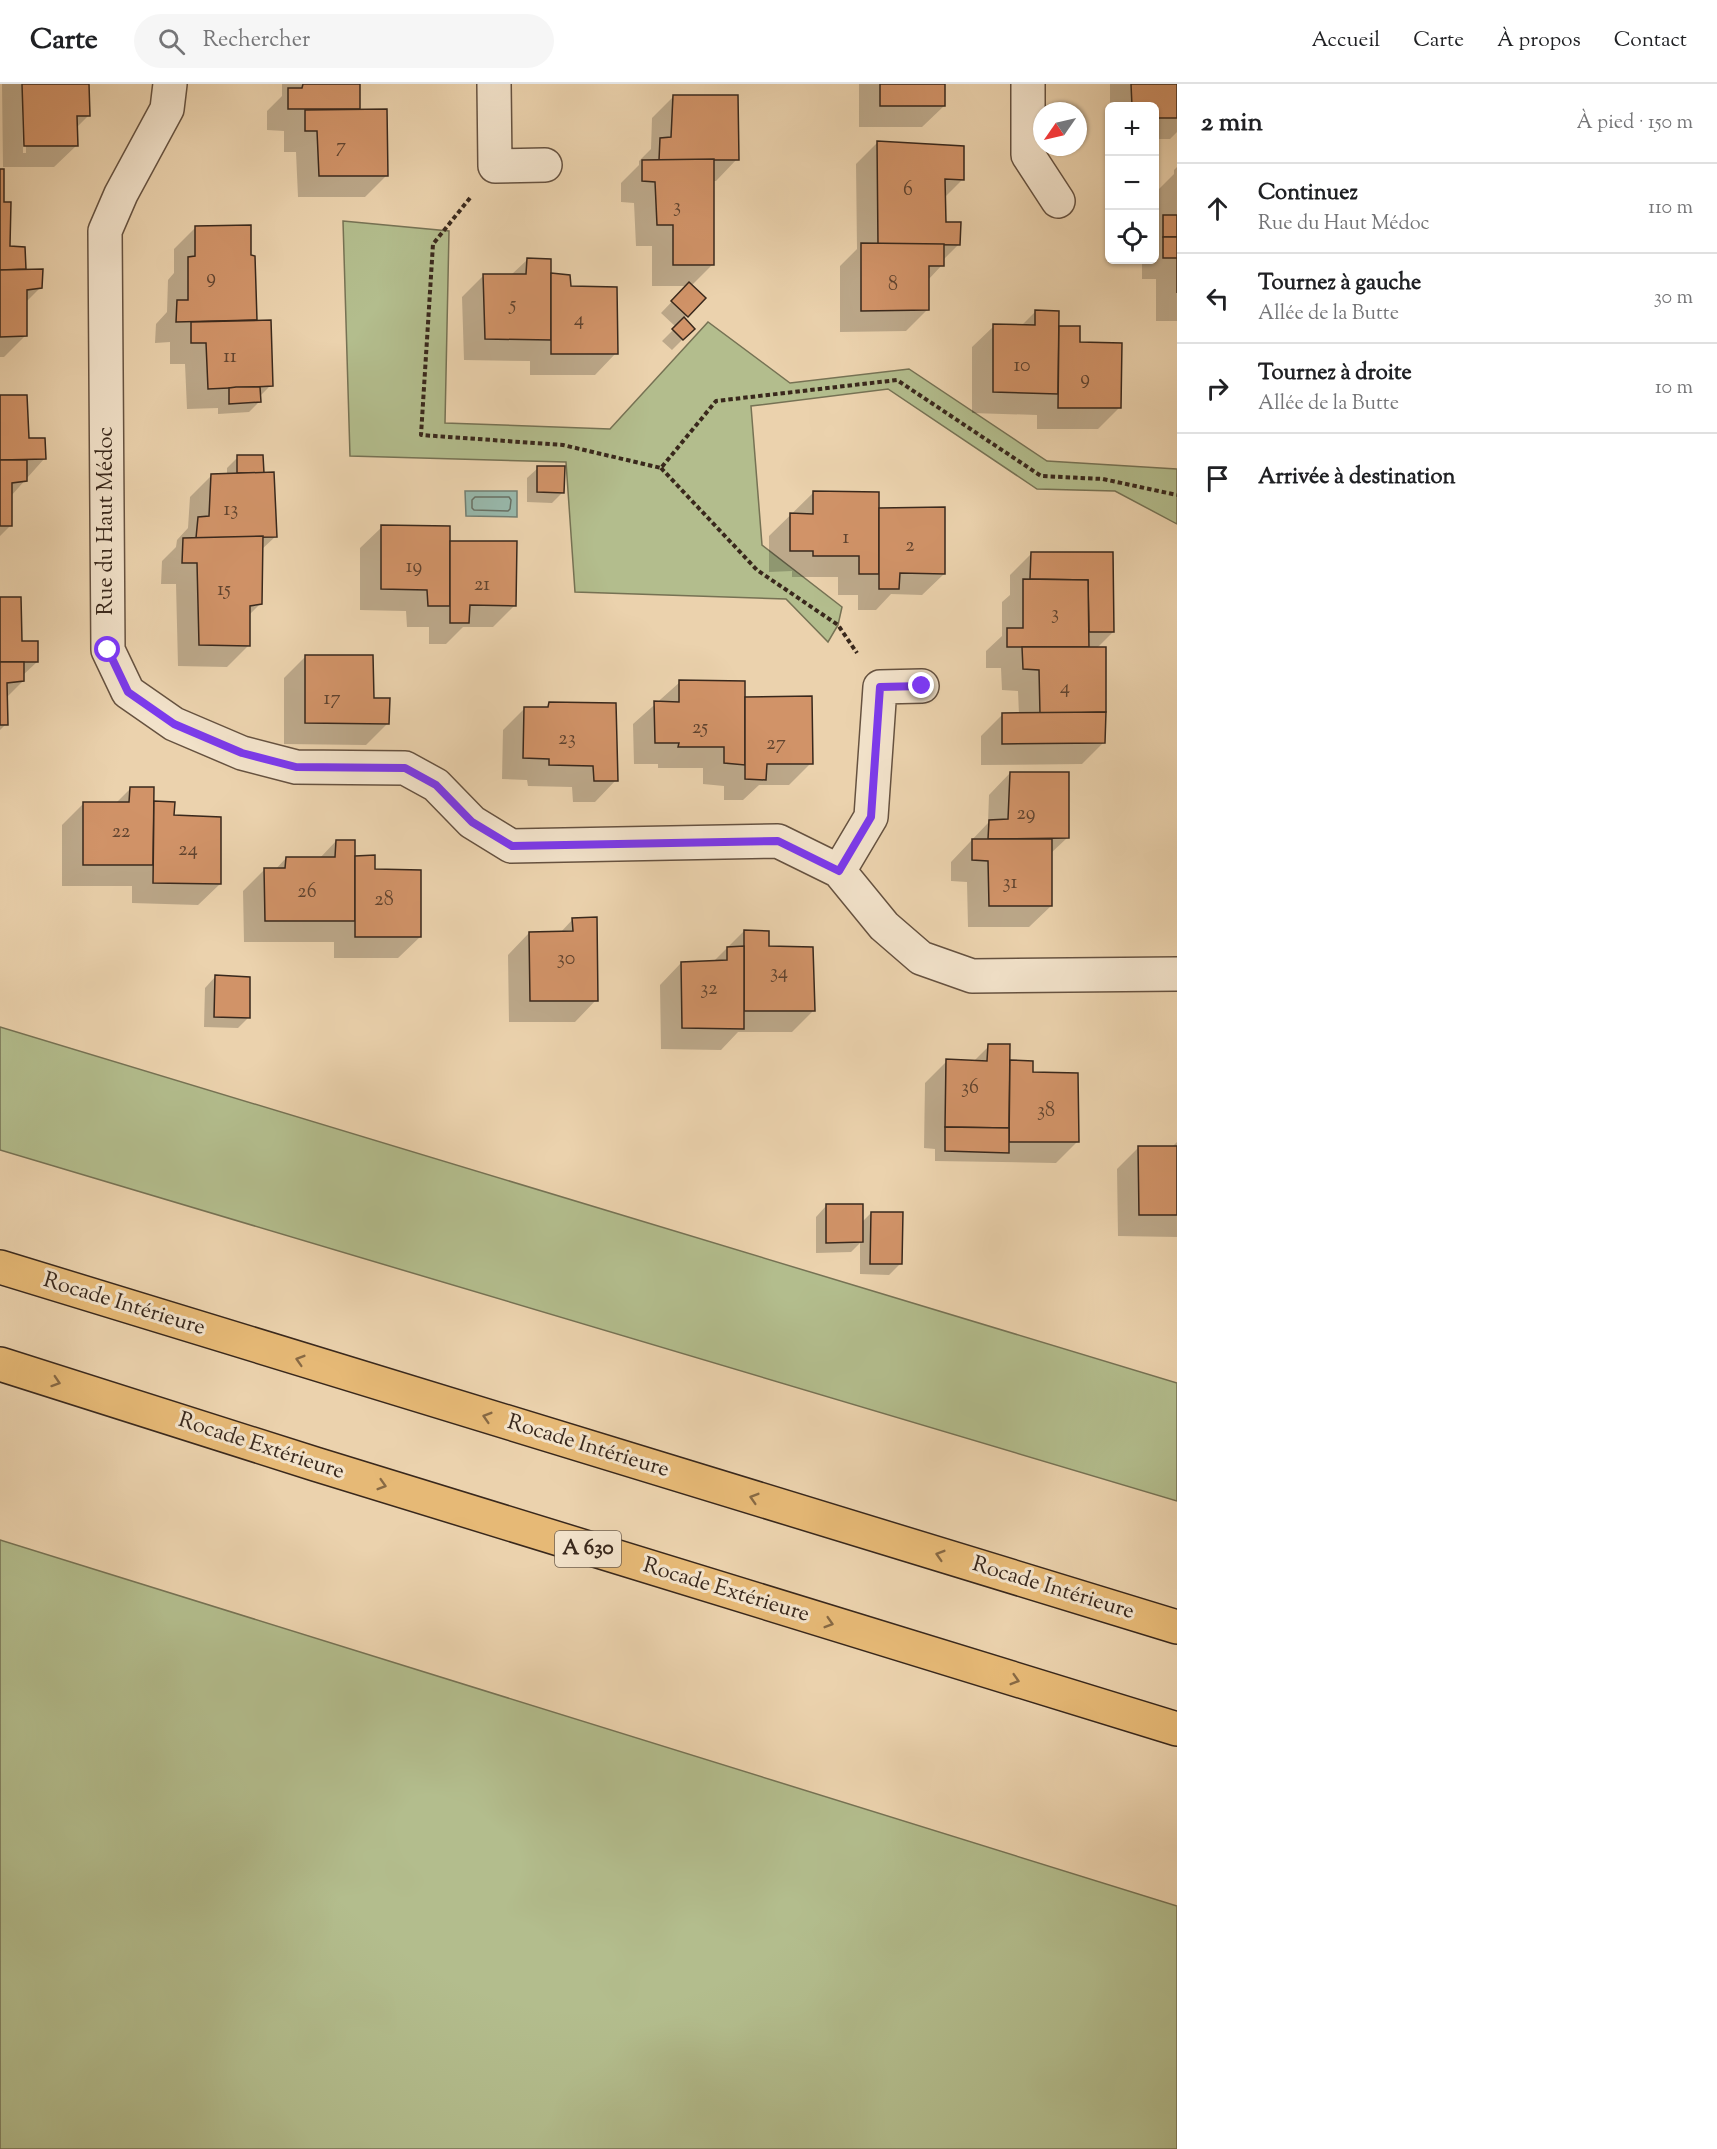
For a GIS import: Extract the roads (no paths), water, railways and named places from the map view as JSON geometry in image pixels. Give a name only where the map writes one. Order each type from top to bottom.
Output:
[{"type":"highway","name":"Rocade Intérieure","points":[[0,1267],[1177,1627]]},
{"type":"highway","name":"Rocade Extérieure","points":[[0,1364],[315,1464],[1177,1729]]},
{"type":"street","name":"Rue du Haut Médoc","points":[[170,84],[167,109],[121,194],[105,231],[108,650],[128,692],[174,724],[242,753],[296,767],[405,768],[436,785],[472,822],[512,846],[778,841],[839,871],[884,926],[921,958],[972,976],[1177,974]]},
{"type":"street","points":[[494,84],[495,166],[545,165]]},
{"type":"street","points":[[1028,84],[1029,155],[1058,201]]},
{"type":"street","points":[[839,871],[871,817],[880,687],[922,686]]},
{"type":"water","points":[[465,491],[517,491],[517,517],[466,516]]}]
